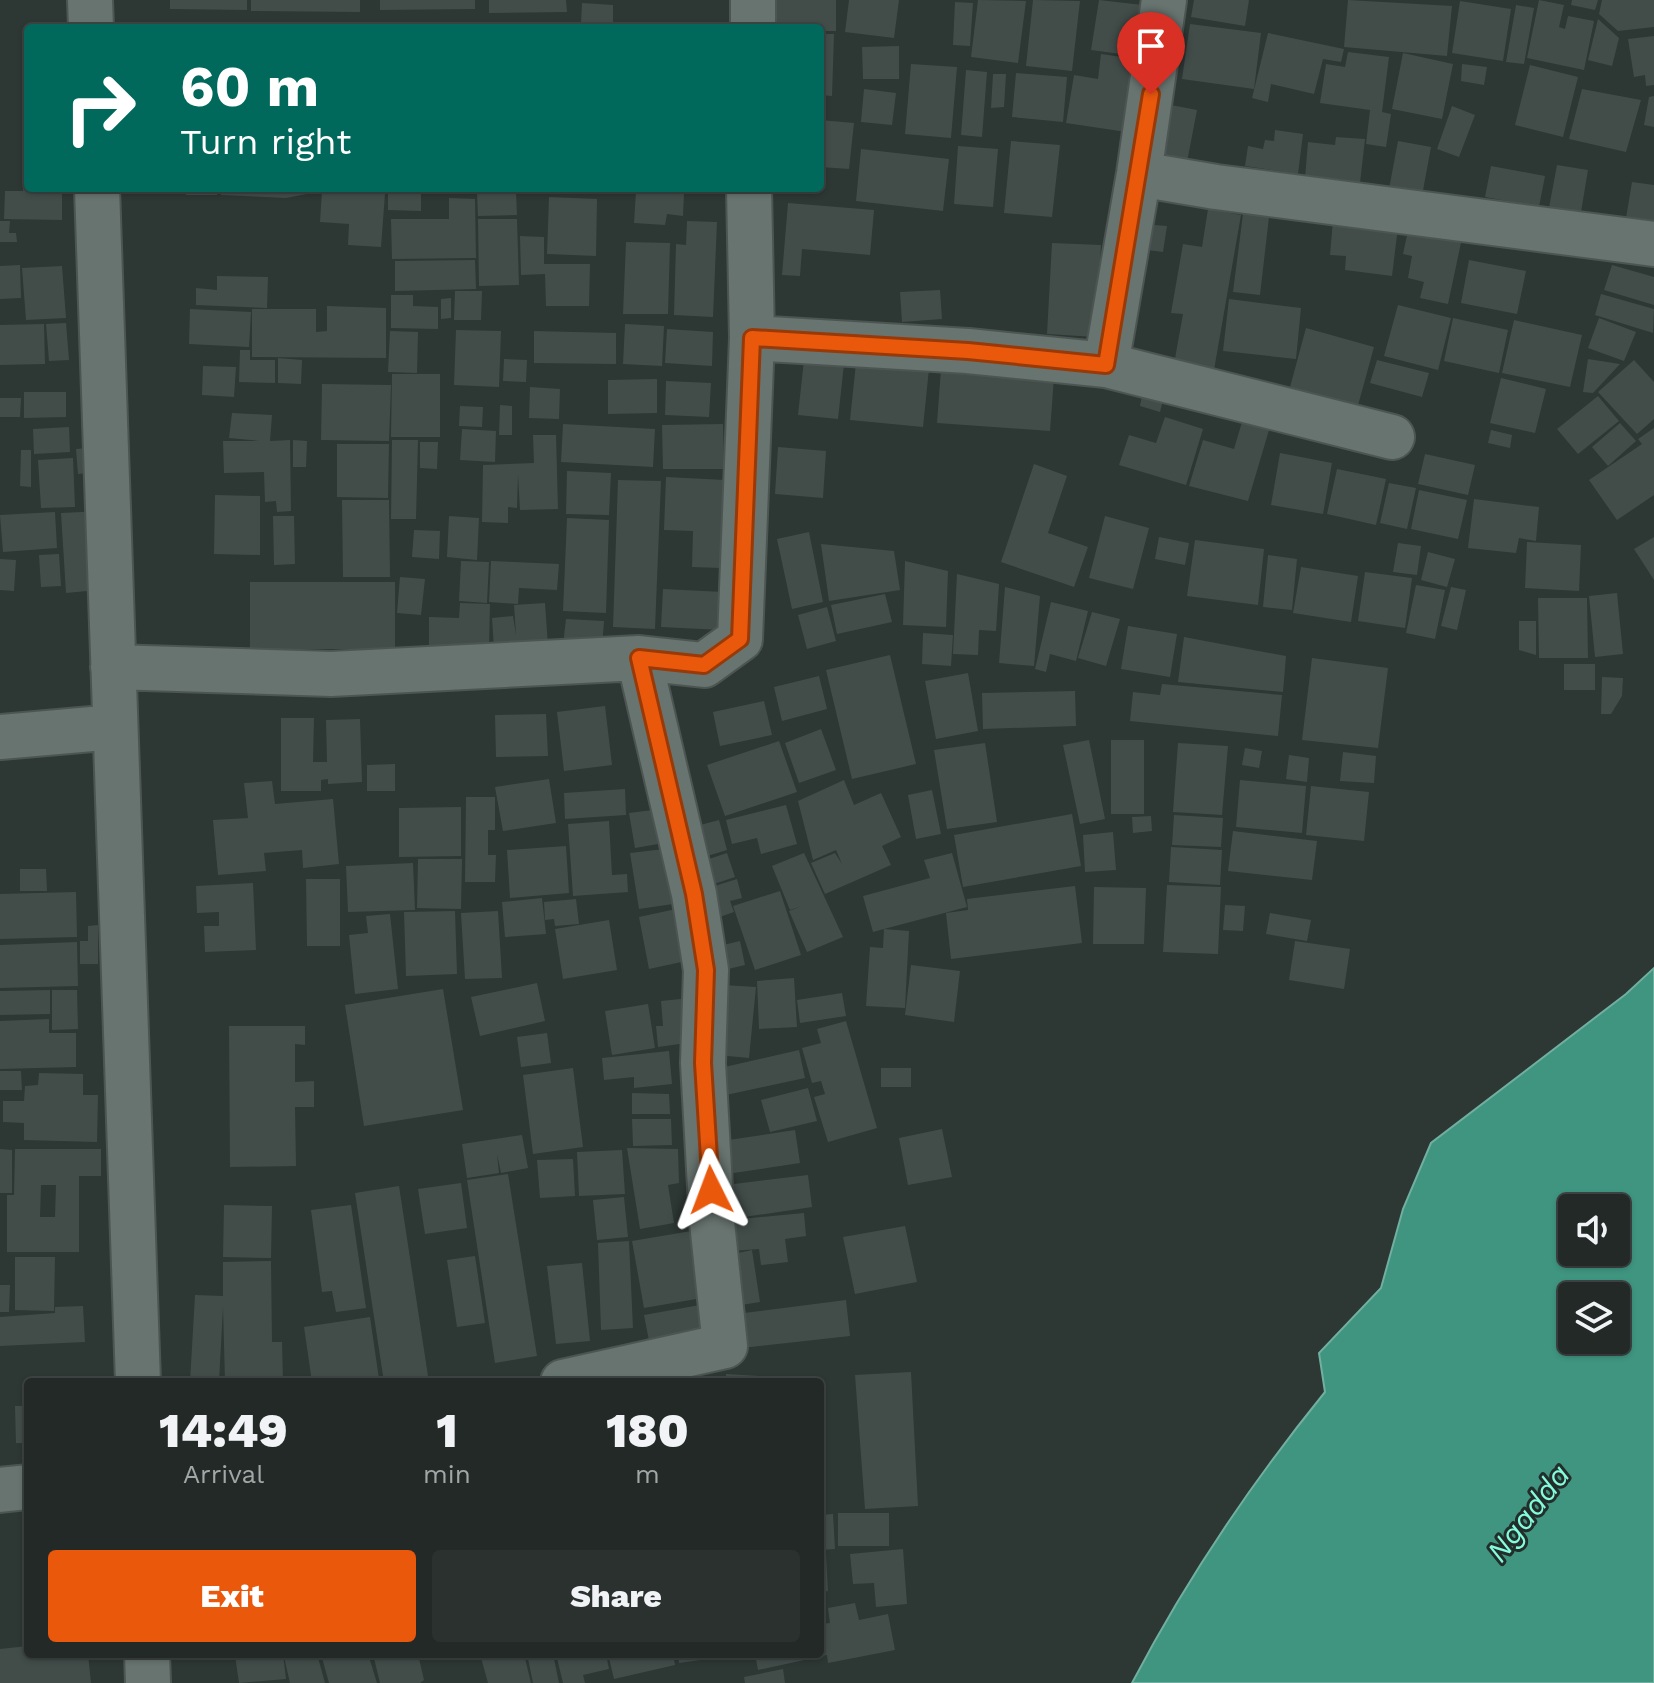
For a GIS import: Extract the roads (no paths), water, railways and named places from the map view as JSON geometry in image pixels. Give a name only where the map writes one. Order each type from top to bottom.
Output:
[{"type":"street","points":[[90,0],[91,24]]},
{"type":"street","points":[[753,0],[753,24]]},
{"type":"street","points":[[1106,365],[1139,174],[1164,0]]},
{"type":"street","points":[[1139,174],[1216,187],[1654,244]]},
{"type":"street","points":[[97,192],[138,1378]]},
{"type":"street","points":[[113,667],[331,674],[639,658],[704,665],[740,639],[752,338],[749,192]]},
{"type":"street","points":[[752,338],[968,351],[1106,365],[1392,437]]},
{"type":"street","points":[[581,1378],[725,1346],[712,1222],[703,1063],[706,970],[694,894],[639,658]]},
{"type":"street","points":[[0,737],[115,727]]},
{"type":"street","points":[[0,1490],[24,1487]]},
{"type":"street","points":[[147,1658],[148,1683]]},
{"type":"water","name":"Ngadda","points":[[1654,968],[1654,1683],[1132,1683],[1221,1533],[1325,1392],[1319,1353],[1381,1288],[1403,1209],[1431,1143],[1626,994]]}]
